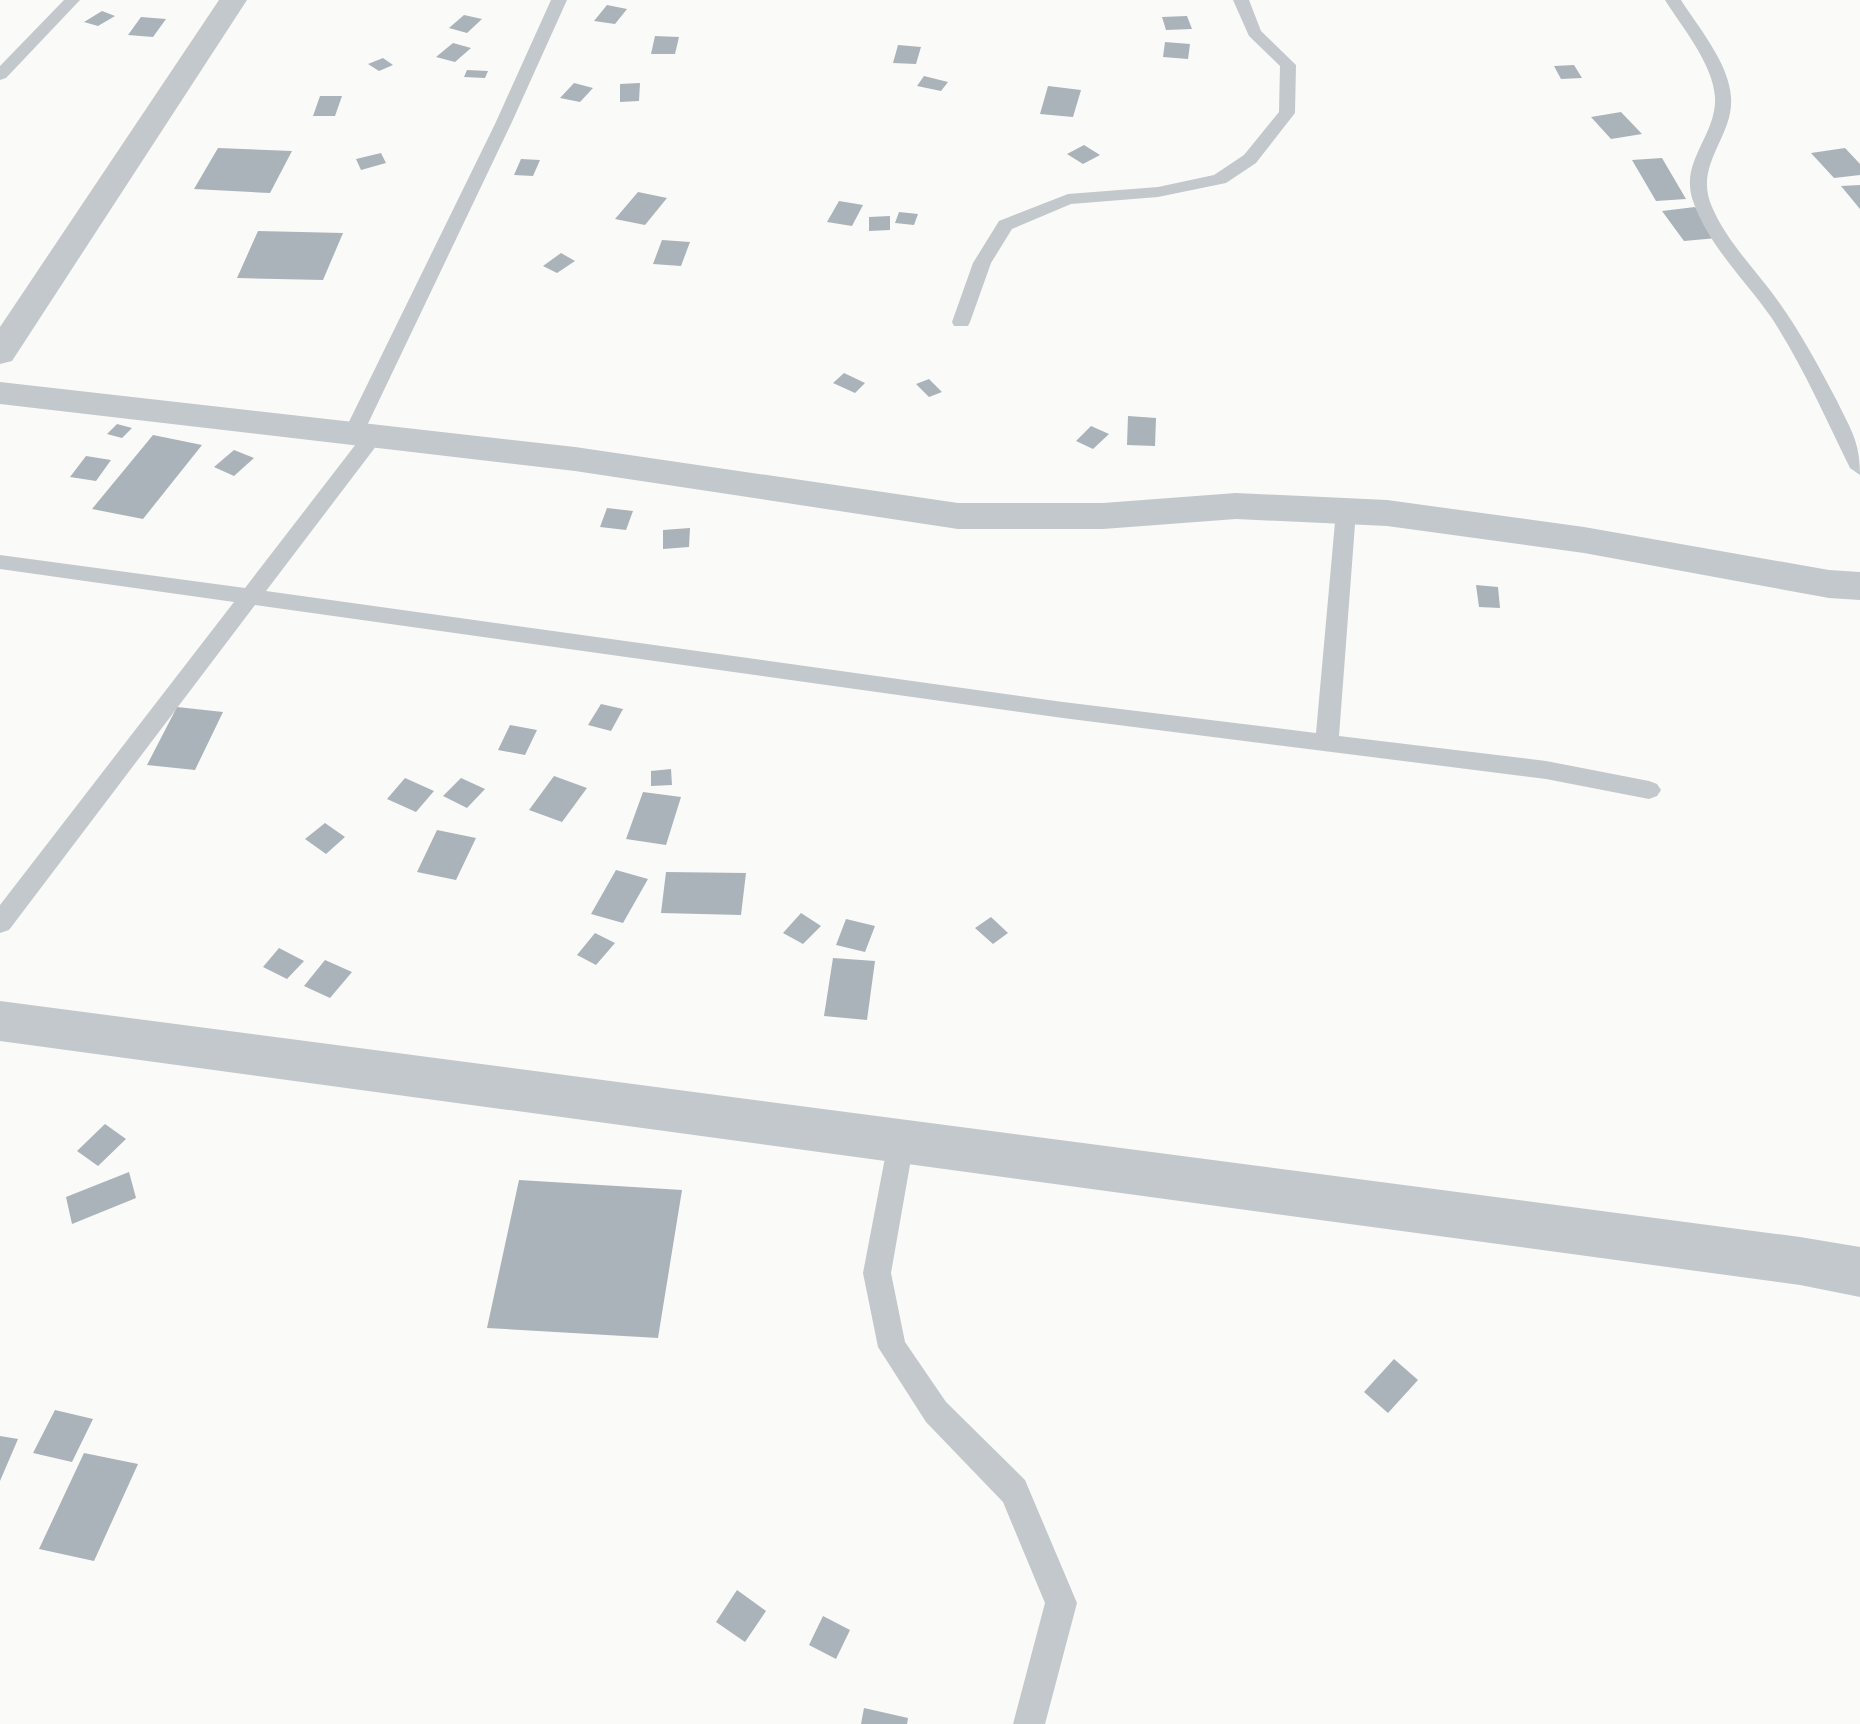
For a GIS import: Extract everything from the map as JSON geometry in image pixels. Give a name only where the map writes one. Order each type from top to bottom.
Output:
[{"type":"street","points":[[0,353],[233,0]]},
{"type":"street","points":[[0,393],[575,459],[958,516],[1103,516],[1236,506],[1387,513],[1584,540],[1829,584],[1860,586]]},
{"type":"street","points":[[0,1021],[1785,1259],[1860,1272]]},
{"type":"lane","points":[[0,75],[72,0]]},
{"type":"lane","points":[[0,923],[250,597],[363,435],[559,0]]},
{"type":"lane","points":[[961,322],[982,263],[1005,225],[1068,199],[1158,192],[1220,179],[1250,159],[1287,113],[1288,65],[1254,33],[1241,0]]},
{"type":"lane","points":[[1673,0],[1703,49],[1723,94],[1721,124],[1707,143],[1696,170],[1702,204],[1804,355],[1860,468]]},
{"type":"lane","points":[[1327,743],[1346,511]]},
{"type":"lane","points":[[0,562],[1063,710],[1546,770],[1649,790]]},
{"type":"lane","points":[[901,1142],[877,1273],[892,1347],[936,1412],[1014,1491],[1061,1603],[1029,1724]]},
{"type":"building","points":[[607,5],[627,9],[615,24],[594,21]]},
{"type":"building","points":[[102,11],[115,16],[98,26],[84,22]]},
{"type":"building","points":[[464,15],[482,19],[467,33],[449,28]]},
{"type":"building","points":[[1187,16],[1192,29],[1166,30],[1162,17]]},
{"type":"building","points":[[141,17],[166,19],[153,37],[128,35]]},
{"type":"building","points":[[655,36],[679,37],[675,54],[651,54]]},
{"type":"building","points":[[1165,42],[1190,44],[1188,59],[1163,57]]},
{"type":"building","points":[[453,43],[471,48],[455,62],[436,57]]},
{"type":"building","points":[[898,45],[921,47],[916,64],[893,63]]},
{"type":"building","points":[[383,58],[393,65],[379,71],[368,64]]},
{"type":"building","points":[[1574,65],[1582,78],[1561,79],[1554,66]]},
{"type":"building","points":[[467,70],[488,71],[485,78],[464,77]]},
{"type":"building","points":[[924,76],[948,82],[941,91],[917,86]]},
{"type":"building","points":[[574,83],[593,88],[580,102],[560,98]]},
{"type":"building","points":[[640,83],[639,101],[620,102],[620,84]]},
{"type":"building","points":[[1048,86],[1081,90],[1073,117],[1040,114]]},
{"type":"building","points":[[320,96],[342,96],[335,116],[313,116]]},
{"type":"building","points":[[1621,112],[1642,134],[1611,139],[1591,117]]},
{"type":"building","points":[[1084,145],[1100,155],[1083,164],[1067,154]]},
{"type":"building","points":[[218,148],[292,151],[270,193],[194,189]]},
{"type":"building","points":[[1845,148],[1860,164],[1860,175],[1834,178],[1811,153]]},
{"type":"building","points":[[381,153],[386,163],[361,170],[356,159]]},
{"type":"building","points":[[1662,158],[1686,199],[1656,201],[1632,160]]},
{"type":"building","points":[[521,159],[540,160],[533,176],[514,175]]},
{"type":"building","points":[[1860,185],[1860,209],[1841,186]]},
{"type":"building","points":[[638,192],[667,198],[645,225],[615,219]]},
{"type":"building","points":[[839,201],[863,205],[852,226],[827,222]]},
{"type":"building","points":[[1695,207],[1717,238],[1684,241],[1662,211]]},
{"type":"building","points":[[899,212],[918,214],[914,225],[895,223]]},
{"type":"building","points":[[890,216],[890,230],[869,231],[869,217]]},
{"type":"building","points":[[258,231],[343,233],[323,280],[237,278]]},
{"type":"building","points":[[662,240],[690,242],[681,266],[653,264]]},
{"type":"building","points":[[561,253],[575,261],[557,273],[543,266]]},
{"type":"building","points":[[844,373],[865,383],[855,393],[833,383]]},
{"type":"building","points":[[929,379],[942,392],[929,397],[916,384]]},
{"type":"building","points":[[1128,416],[1156,418],[1155,446],[1127,445]]},
{"type":"building","points":[[117,424],[132,428],[122,438],[107,434]]},
{"type":"building","points":[[1091,426],[1109,434],[1093,449],[1076,441]]},
{"type":"building","points":[[153,435],[202,445],[143,519],[92,509]]},
{"type":"building","points":[[234,450],[254,458],[234,476],[214,467]]},
{"type":"building","points":[[86,456],[111,460],[96,481],[70,477]]},
{"type":"building","points":[[607,508],[633,511],[626,530],[600,527]]},
{"type":"building","points":[[690,528],[689,547],[663,549],[663,530]]},
{"type":"building","points":[[1476,585],[1498,587],[1500,608],[1479,607]]},
{"type":"building","points":[[601,704],[623,709],[611,731],[588,725]]},
{"type":"building","points":[[177,707],[223,712],[195,770],[147,765]]},
{"type":"building","points":[[510,725],[537,730],[525,755],[498,750]]},
{"type":"building","points":[[671,769],[672,785],[651,786],[651,771]]},
{"type":"building","points":[[554,776],[587,788],[562,822],[529,810]]},
{"type":"building","points":[[405,778],[434,791],[416,812],[387,799]]},
{"type":"building","points":[[461,778],[485,789],[467,808],[443,796]]},
{"type":"building","points":[[643,792],[681,797],[666,845],[626,839]]},
{"type":"building","points":[[325,823],[345,837],[326,854],[305,839]]},
{"type":"building","points":[[437,830],[476,838],[456,880],[417,872]]},
{"type":"building","points":[[616,870],[648,879],[623,923],[591,914]]},
{"type":"building","points":[[666,872],[746,873],[741,915],[661,913]]},
{"type":"building","points":[[801,913],[821,926],[803,944],[783,933]]},
{"type":"building","points":[[991,917],[1008,933],[993,944],[975,928]]},
{"type":"building","points":[[846,919],[875,926],[865,952],[836,945]]},
{"type":"building","points":[[595,933],[615,943],[596,965],[577,955]]},
{"type":"building","points":[[279,948],[304,961],[287,979],[263,967]]},
{"type":"building","points":[[833,958],[875,961],[867,1020],[824,1016]]},
{"type":"building","points":[[325,960],[352,972],[330,998],[304,986]]},
{"type":"building","points":[[105,1124],[126,1139],[98,1166],[77,1151]]},
{"type":"building","points":[[129,1172],[136,1198],[72,1224],[66,1197]]},
{"type":"building","points":[[519,1180],[682,1190],[658,1338],[487,1328]]},
{"type":"building","points":[[1394,1359],[1418,1380],[1388,1413],[1364,1392]]},
{"type":"building","points":[[55,1410],[93,1419],[72,1462],[33,1453]]},
{"type":"building","points":[[0,1436],[18,1439],[0,1481]]},
{"type":"building","points":[[84,1453],[138,1464],[94,1561],[39,1549]]},
{"type":"building","points":[[737,1590],[766,1611],[745,1642],[716,1622]]},
{"type":"building","points":[[823,1616],[850,1630],[836,1659],[809,1645]]},
{"type":"building","points":[[864,1708],[908,1718],[907,1724],[861,1724]]}]
